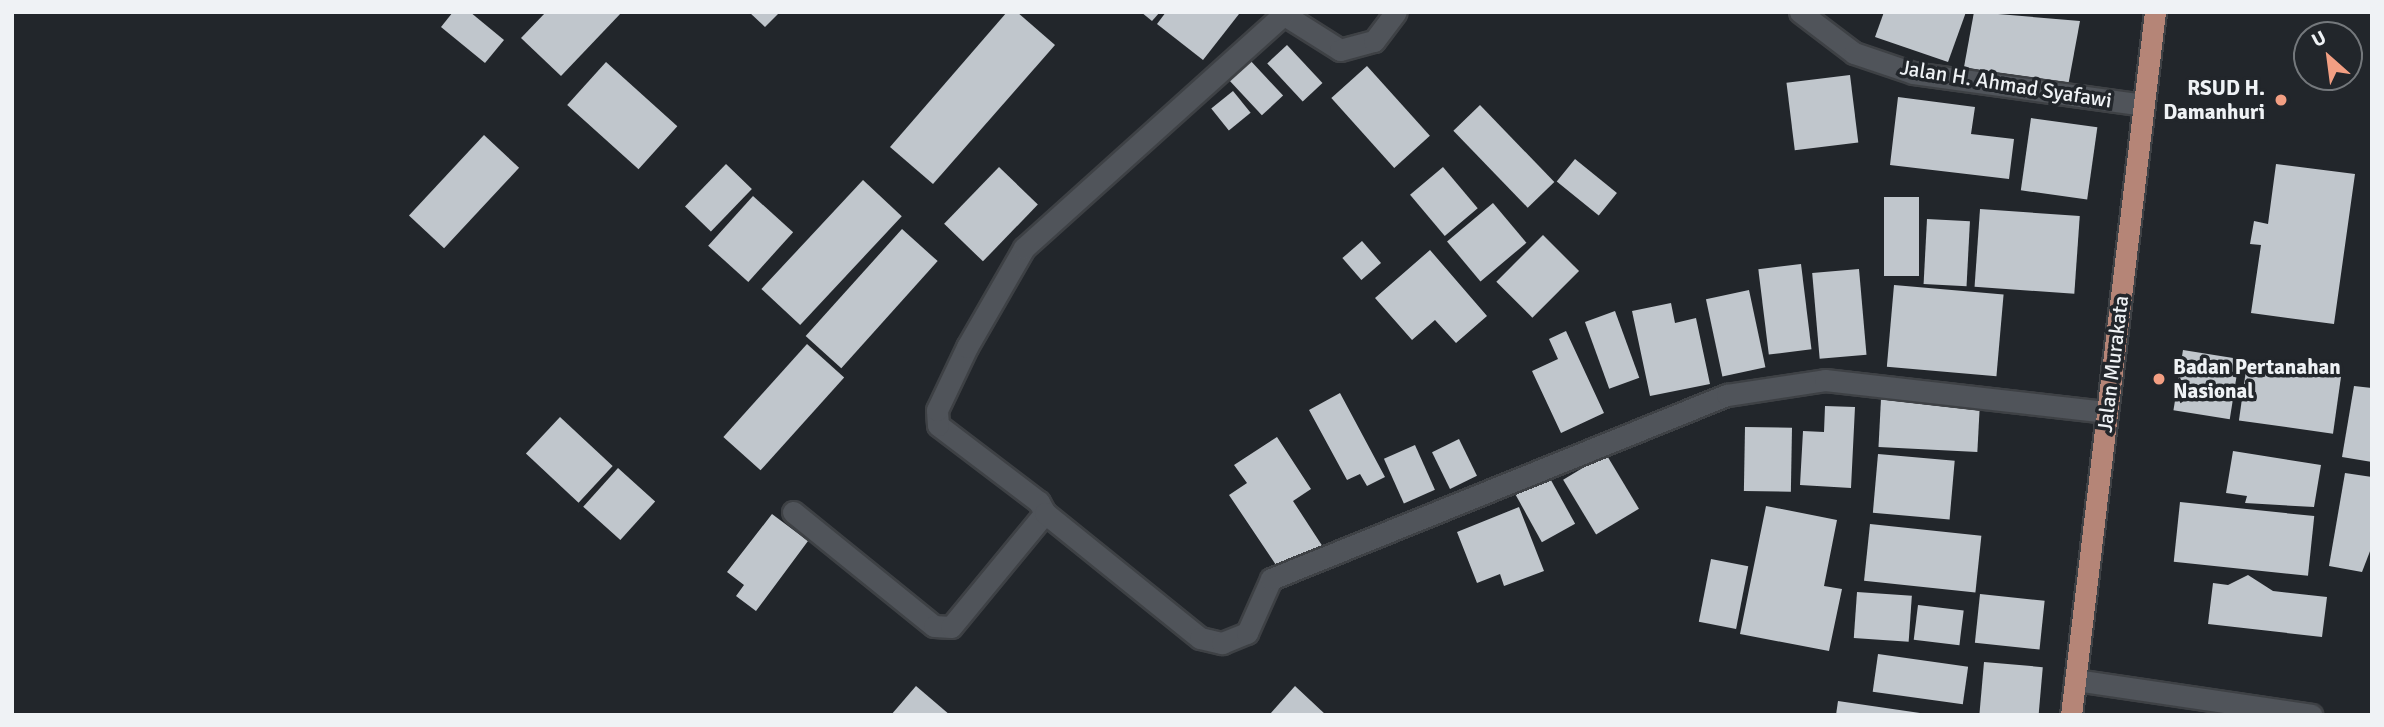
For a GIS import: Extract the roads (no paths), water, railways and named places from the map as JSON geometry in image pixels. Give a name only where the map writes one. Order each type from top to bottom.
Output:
[{"type":"main road","name":"Jalan Murakata","points":[[2071,715],[2155,12]]},
{"type":"street","points":[[1396,12],[1360,50],[1340,50],[1282,14],[1024,248],[937,410],[938,425],[1200,638],[1222,643],[1247,633],[1271,579],[1727,395],[1825,380],[2107,412]]},
{"type":"street","name":"Jalan H. Ahmad Syafawi","points":[[1800,12],[1854,53],[1913,73],[2144,105]]},
{"type":"street","points":[[793,512],[943,629],[951,627],[1045,513]]},
{"type":"street","points":[[2075,680],[2311,715]]},
{"type":"place","name":"RSUD H. Damanhuri","points":[[2281,100]]},
{"type":"place","name":"Badan Pertanahan Nasional","points":[[2159,379]]}]
